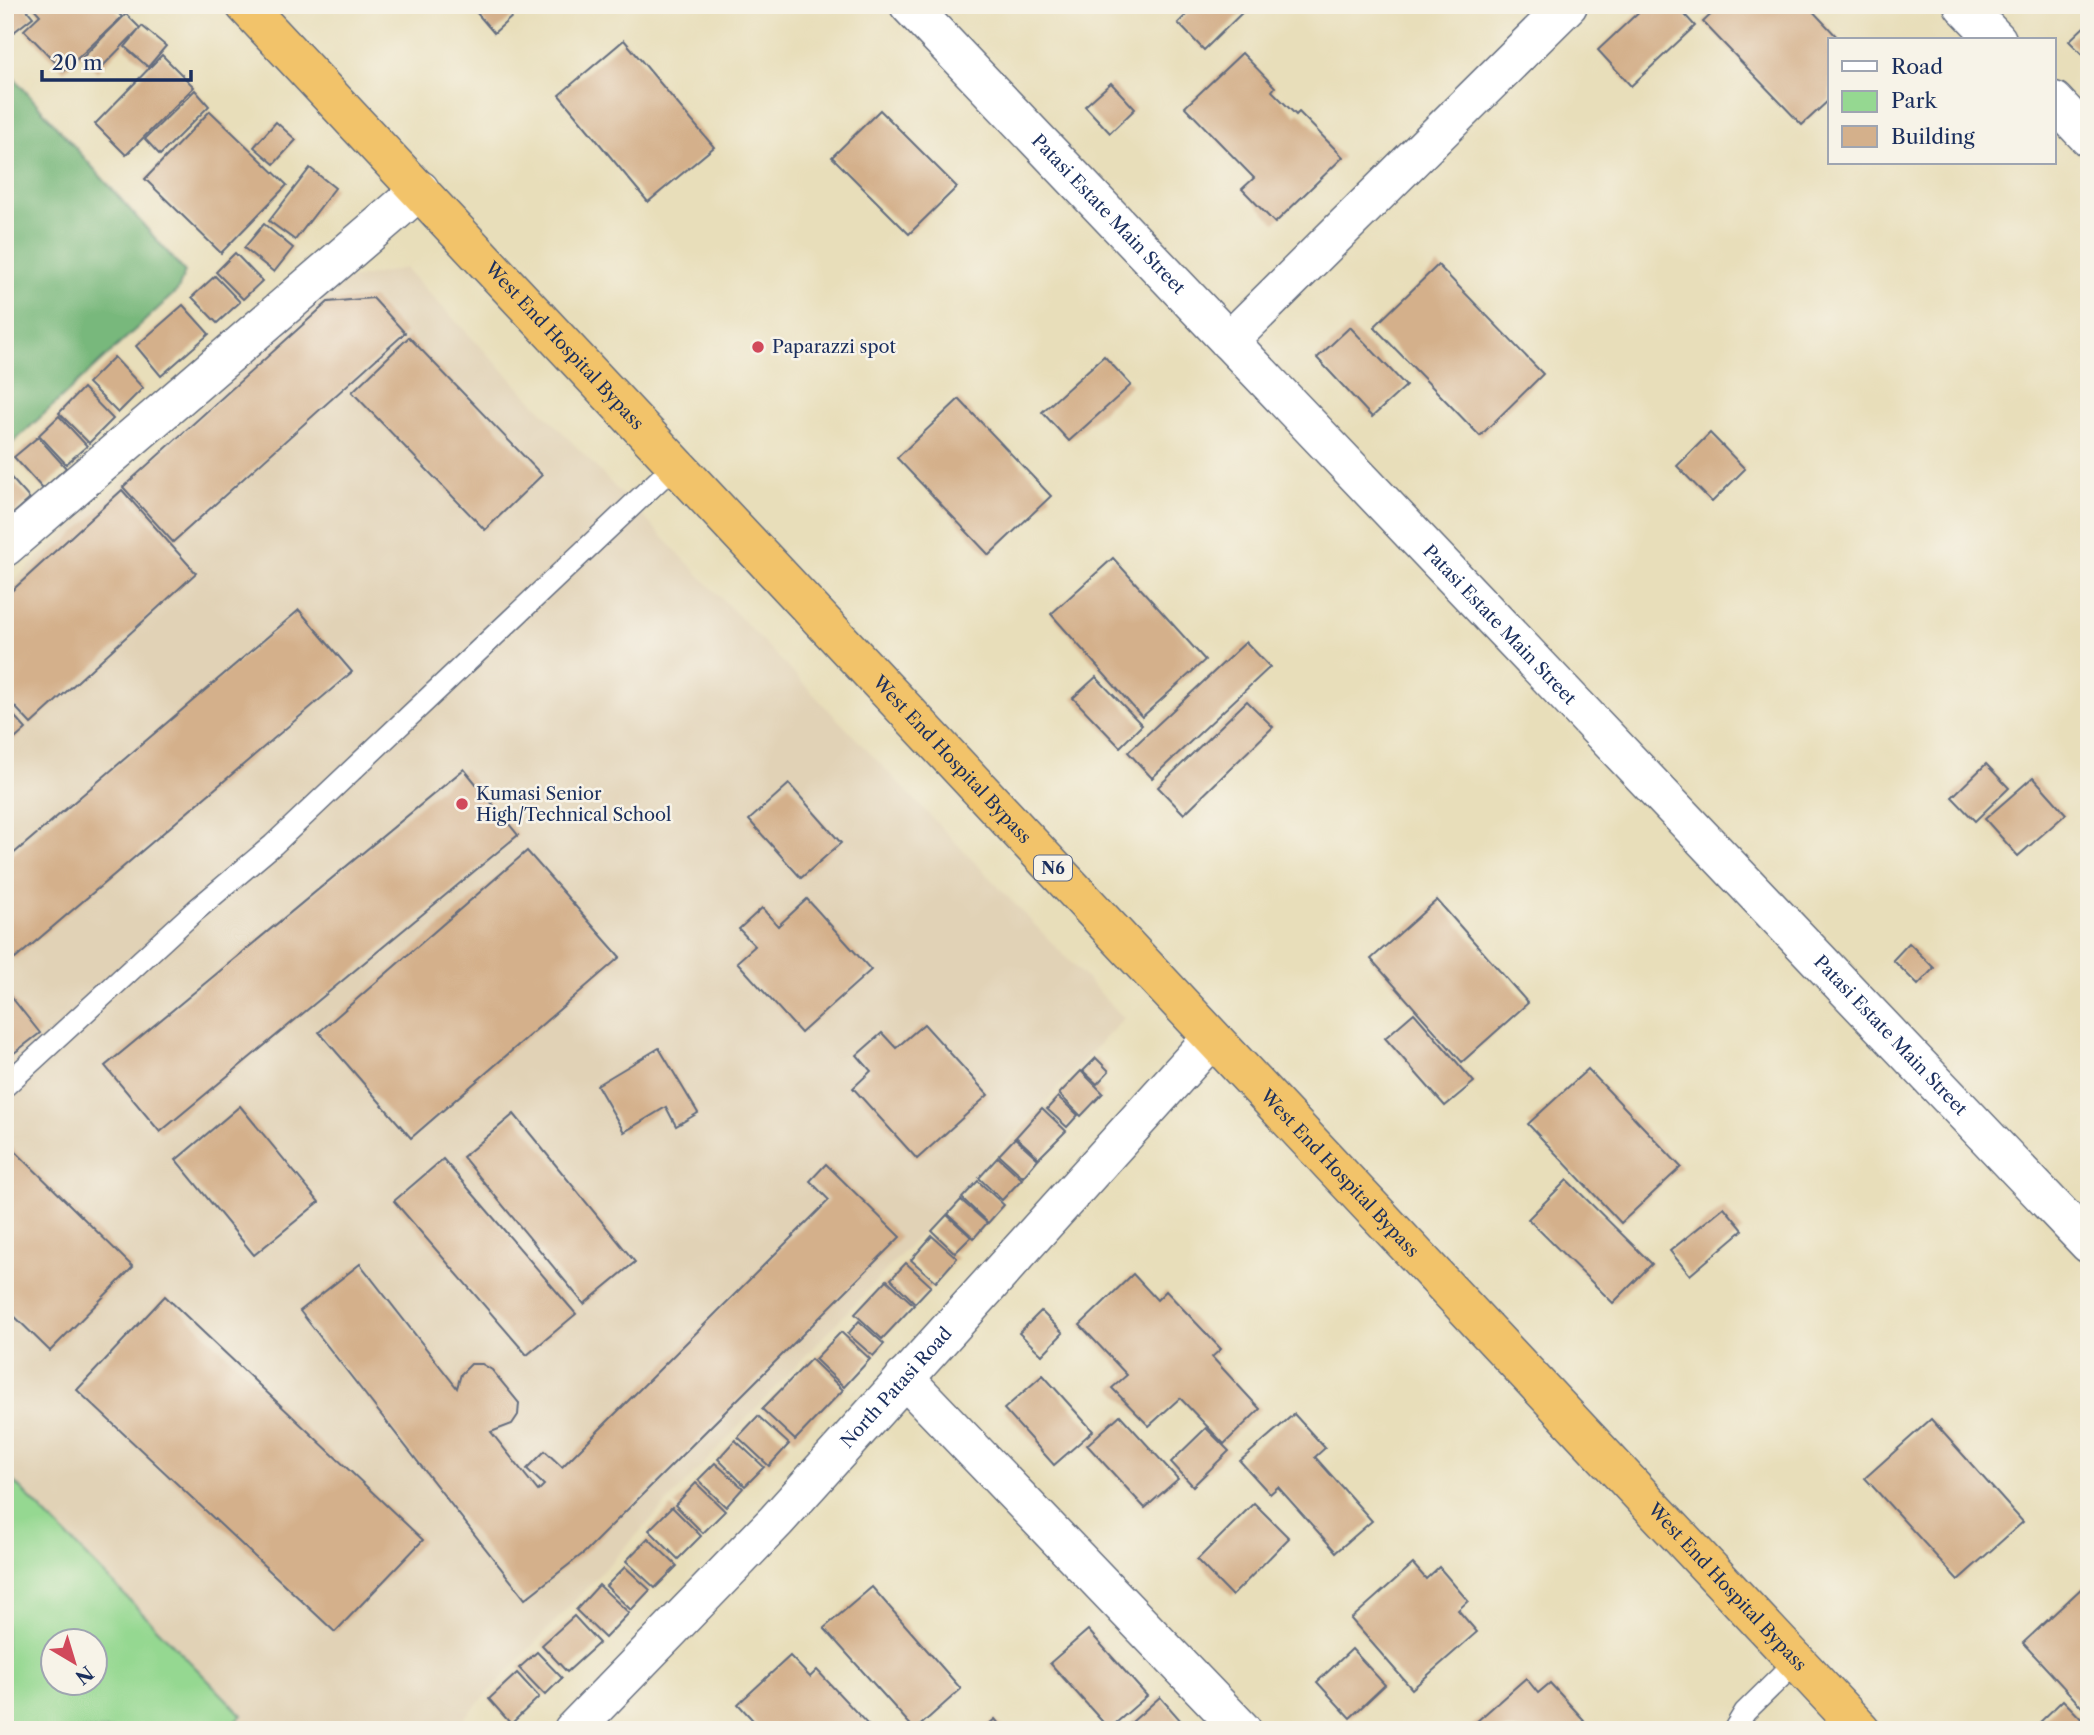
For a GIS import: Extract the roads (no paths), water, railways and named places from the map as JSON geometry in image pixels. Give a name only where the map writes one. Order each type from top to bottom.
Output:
[{"type":"highway","name":"West End Hospital Bypass","points":[[245,5],[1861,1730]]},
{"type":"street","name":"Patasi Estate Main Street","points":[[909,5],[2089,1244]]},
{"type":"street","points":[[1229,341],[1568,5]]},
{"type":"street","points":[[1963,5],[1995,38]]},
{"type":"street","points":[[2056,103],[2089,138]]},
{"type":"street","points":[[5,547],[421,190]]},
{"type":"street","name":"North Patasi Road","points":[[573,1730],[776,1521],[1212,1038]]},
{"type":"street","points":[[904,1378],[1242,1730]]},
{"type":"lane","points":[[5,1086],[196,910],[274,845],[676,464]]},
{"type":"lane","points":[[1734,1730],[1745,1712],[1797,1661]]},
{"type":"place","name":"Paparazzi spot","points":[[758,347]]},
{"type":"place","name":"Kumasi Senior High/Technical School","points":[[462,804]]}]
